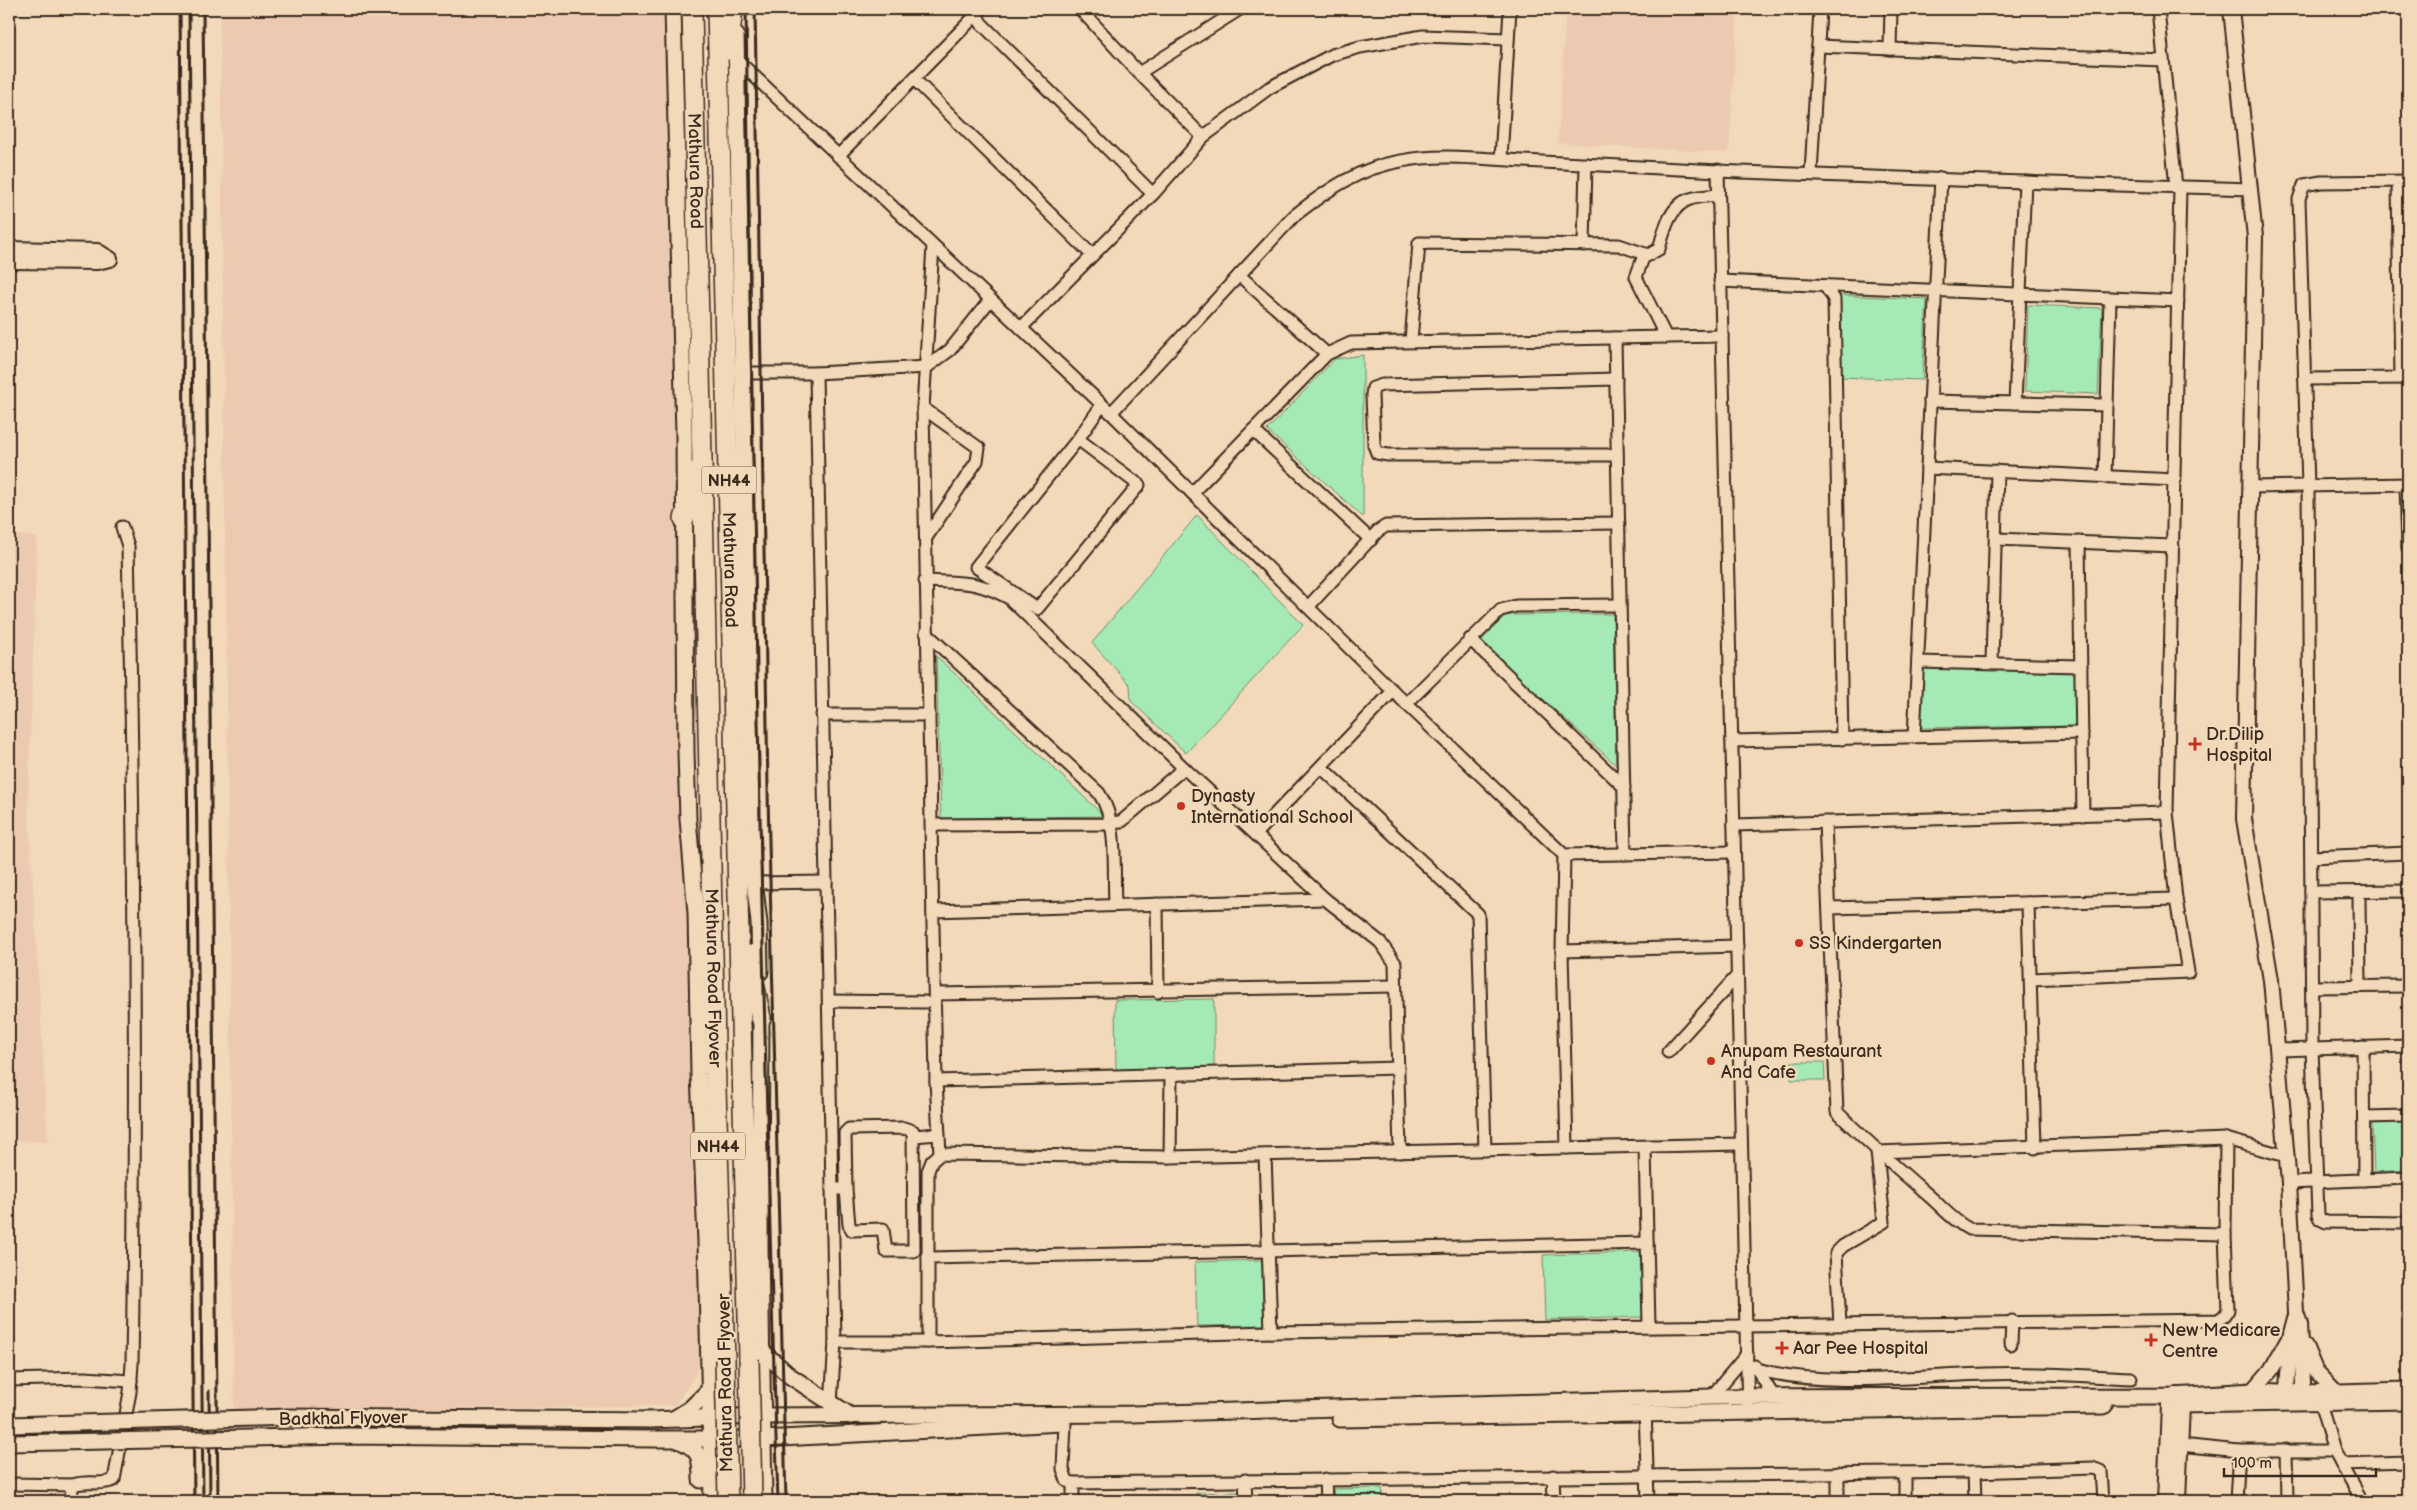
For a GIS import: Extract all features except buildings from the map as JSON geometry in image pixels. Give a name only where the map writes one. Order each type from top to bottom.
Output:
[{"type":"highway","name":"Mathura Road","points":[[692,9],[703,454]]},
{"type":"highway","name":"NH44","points":[[717,9],[720,111]]},
{"type":"highway","points":[[720,111],[734,9]]},
{"type":"highway","name":"Mathura Road","points":[[720,111],[738,850]]},
{"type":"highway","points":[[684,519],[703,454]]},
{"type":"highway","name":"Mathura Road Flyover","points":[[703,454],[728,1501]]},
{"type":"highway","points":[[738,850],[747,901],[754,983],[761,1018]]},
{"type":"highway","name":"Mathura Road Flyover","points":[[738,850],[760,1500]]},
{"type":"main road","points":[[673,9],[684,519],[686,752],[688,819],[696,913],[712,1501]]},
{"type":"main road","points":[[734,9],[751,819],[754,882],[759,923],[761,1018],[763,1439],[760,1500]]},
{"type":"main road","points":[[762,1352],[790,1376],[851,1416]]},
{"type":"main road","points":[[709,1384],[734,1386],[755,1382],[762,1376]]},
{"type":"main road","points":[[674,1419],[691,1408],[709,1384]]},
{"type":"main road","points":[[1645,1407],[2176,1402],[2286,1397],[2304,1398],[2336,1392],[2408,1390]]},
{"type":"main road","points":[[1645,1407],[1711,1397],[1748,1405],[1774,1397],[2176,1402],[2253,1391],[2286,1397]]},
{"type":"main road","points":[[2304,1398],[2320,1403],[2408,1401]]},
{"type":"main road","name":"Badkhal Flyover","points":[[9,1425],[289,1417],[650,1420],[763,1416],[1132,1414],[1645,1407]]},
{"type":"main road","name":"Badkhal Flyover","points":[[9,1443],[350,1436],[763,1439],[1065,1423],[1645,1407]]},
{"type":"main road","points":[[677,1439],[690,1445],[698,1452],[701,1464],[702,1501]]},
{"type":"main road","points":[[712,1501],[720,1492],[737,1488],[756,1490],[760,1500]]},
{"type":"street","points":[[1080,9],[1139,73],[1203,137]]},
{"type":"street","points":[[1139,73],[1240,9]]},
{"type":"street","points":[[1501,160],[1510,9]]},
{"type":"street","points":[[1811,174],[1820,9]]},
{"type":"street","points":[[1890,49],[1891,9]]},
{"type":"street","points":[[2030,980],[2188,972],[2176,899],[2167,812],[2175,480],[2178,187],[2158,9]]},
{"type":"street","points":[[2231,9],[2256,237],[2244,819],[2271,980],[2289,1182],[2296,1333],[2304,1398]]},
{"type":"street","points":[[838,156],[914,79],[977,11],[981,23],[1153,194]]},
{"type":"street","points":[[1021,328],[1091,254],[1153,194],[1203,137],[1269,88],[1332,55],[1360,47],[1423,36],[1508,39]]},
{"type":"street","points":[[1818,46],[2163,60]]},
{"type":"street","points":[[736,59],[1106,409],[1406,704],[1564,855],[1734,852]]},
{"type":"street","points":[[914,79],[1091,254]]},
{"type":"street","points":[[1078,439],[1139,485],[1037,610],[976,567],[1078,439],[1240,275],[1301,210],[1322,194],[1371,167],[1422,158],[1501,160],[1811,174],[2250,190]]},
{"type":"street","points":[[1584,245],[1586,164]]},
{"type":"street","points":[[1718,170],[1748,1405]]},
{"type":"street","points":[[1914,737],[1940,178]]},
{"type":"street","points":[[2015,403],[2026,182]]},
{"type":"street","points":[[2305,379],[2405,378],[2403,182],[2321,182],[2304,185],[2299,199],[2308,486],[2312,1048],[2318,1215],[2320,1219],[2326,1222],[2408,1223]]},
{"type":"street","points":[[1666,337],[1636,277],[1643,258],[1659,249],[1666,222],[1677,208],[1688,199],[1718,195]]},
{"type":"street","points":[[1411,341],[1418,243],[1619,245],[1648,255]]},
{"type":"street","points":[[933,246],[923,408],[936,1081],[940,1154]]},
{"type":"street","points":[[9,249],[97,251],[110,258],[97,262],[9,261]]},
{"type":"street","points":[[1240,275],[1327,354]]},
{"type":"street","points":[[1720,282],[2178,301]]},
{"type":"street","points":[[1825,286],[1834,299],[1842,739]]},
{"type":"street","points":[[2105,477],[2110,298]]},
{"type":"street","points":[[742,374],[816,373],[927,367],[950,350],[990,300]]},
{"type":"street","points":[[1192,493],[1327,354],[1351,343],[1722,336]]},
{"type":"street","points":[[1615,338],[1625,854]]},
{"type":"street","points":[[816,373],[835,1342],[831,1404]]},
{"type":"street","points":[[1616,379],[1382,385],[1373,388],[1372,395],[1374,445],[1377,453],[1388,455],[1617,455]]},
{"type":"street","points":[[1930,401],[2107,405]]},
{"type":"street","points":[[923,408],[979,448],[977,461],[926,538]]},
{"type":"street","points":[[1253,430],[1371,540]]},
{"type":"street","points":[[1927,468],[2175,480]]},
{"type":"street","points":[[1992,663],[1997,472]]},
{"type":"street","points":[[2250,487],[2407,484],[2408,548]]},
{"type":"street","points":[[1308,608],[1378,531],[1386,526],[1619,523]]},
{"type":"street","points":[[9,1484],[73,1485],[82,1482],[107,1483],[114,1480],[131,1381],[136,1156],[132,759],[128,546],[122,527]]},
{"type":"street","points":[[1996,539],[2173,546]]},
{"type":"street","points":[[2079,542],[2083,815]]},
{"type":"street","points":[[925,582],[975,583],[988,587],[1009,598],[1184,768],[1325,899],[1380,942],[1395,963],[1400,1152]]},
{"type":"street","points":[[1406,704],[1501,610],[1516,606],[1620,605]]},
{"type":"street","points":[[926,633],[1099,793],[1107,805],[1111,824],[1115,904]]},
{"type":"street","points":[[1470,639],[1624,786]]},
{"type":"street","points":[[1918,662],[2081,666]]},
{"type":"street","points":[[1256,834],[1393,691]]},
{"type":"street","points":[[822,716],[929,715]]},
{"type":"street","points":[[1732,741],[2082,733]]},
{"type":"street","points":[[1321,767],[1478,914],[1485,1150]]},
{"type":"street","points":[[932,825],[1111,824],[1122,821],[1184,768]]},
{"type":"street","points":[[1734,825],[2167,812]]},
{"type":"street","points":[[1825,822],[1837,1112],[1877,1152],[1930,1196],[1957,1222],[1969,1229],[2225,1234]]},
{"type":"street","points":[[2311,857],[2408,853]]},
{"type":"street","points":[[1564,855],[1562,951],[1567,1148]]},
{"type":"street","points":[[754,882],[826,882]]},
{"type":"street","points":[[2311,892],[2408,891]]},
{"type":"street","points":[[934,911],[1325,899]]},
{"type":"street","points":[[1829,908],[2176,899]]},
{"type":"street","points":[[2359,899],[2360,986]]},
{"type":"street","points":[[2028,903],[2035,1148]]},
{"type":"street","points":[[1157,904],[1158,992]]},
{"type":"street","points":[[1562,951],[1737,946]]},
{"type":"street","points":[[1668,1052],[1737,976]]},
{"type":"street","points":[[935,994],[1158,992],[1395,986]]},
{"type":"street","points":[[2312,987],[2408,986]]},
{"type":"street","points":[[829,1001],[925,1002]]},
{"type":"street","points":[[2277,1050],[2408,1046]]},
{"type":"street","points":[[2363,1047],[2364,1180]]},
{"type":"street","points":[[936,1081],[1398,1068]]},
{"type":"street","points":[[1170,1157],[1172,1074]]},
{"type":"street","points":[[2364,1117],[2408,1116]]},
{"type":"street","points":[[904,1128],[913,1131],[914,1251],[886,1251],[883,1230],[852,1230],[849,1225],[846,1188],[845,1132],[849,1129],[904,1128]]},
{"type":"street","points":[[914,1136],[938,1134]]},
{"type":"street","points":[[1877,1152],[2035,1148],[2226,1139],[2286,1156]]},
{"type":"street","points":[[835,1342],[928,1342],[1270,1332],[2012,1321],[2218,1320],[2228,1310],[2225,1234],[2226,1139]]},
{"type":"street","points":[[928,1342],[928,1172],[932,1161],[940,1154],[952,1152],[1170,1157],[1742,1144]]},
{"type":"street","points":[[1646,1147],[1649,1326]]},
{"type":"street","points":[[1840,1324],[1836,1253],[1843,1246],[1884,1222],[1877,1152]]},
{"type":"street","points":[[1265,1155],[1270,1332]]},
{"type":"street","points":[[2289,1182],[2408,1178]]},
{"type":"street","points":[[832,1189],[846,1188]]},
{"type":"street","points":[[928,1258],[1647,1244]]},
{"type":"street","points":[[2011,1344],[2012,1321]]},
{"type":"street","points":[[2253,1391],[2296,1333]]},
{"type":"street","points":[[2296,1333],[2315,1370],[2336,1392]]},
{"type":"street","points":[[2286,1397],[2296,1333]]},
{"type":"street","points":[[1747,1354],[1774,1397]]},
{"type":"street","points":[[1711,1397],[1747,1354]]},
{"type":"street","points":[[1757,1369],[1780,1375],[1800,1377],[1861,1378],[2013,1373],[2131,1378]]},
{"type":"street","points":[[9,1380],[85,1378],[131,1381]]},
{"type":"street","points":[[2176,1402],[2180,1445],[2178,1501]]},
{"type":"street","points":[[2165,1501],[2176,1402]]},
{"type":"street","points":[[2320,1403],[2334,1451],[2362,1501]]},
{"type":"street","points":[[1645,1407],[1648,1501]]},
{"type":"street","points":[[1065,1423],[1063,1469],[1067,1481],[1072,1483],[1974,1472],[2093,1468],[2101,1471],[2102,1501]]},
{"type":"street","points":[[2180,1445],[2239,1450],[2334,1451]]},
{"type":"street","points":[[2236,1501],[2239,1450]]},
{"type":"street","points":[[2286,1450],[2287,1501]]},
{"type":"street","points":[[2341,1464],[2408,1462]]},
{"type":"street","points":[[1905,1472],[1905,1501]]},
{"type":"street","points":[[1974,1472],[1975,1501]]},
{"type":"street","points":[[1838,1473],[1838,1501]]},
{"type":"street","points":[[1553,1476],[1554,1501]]},
{"type":"street","points":[[1325,1479],[1326,1501]]},
{"type":"street","points":[[1245,1480],[1246,1501]]},
{"type":"street","points":[[1072,1483],[1073,1501]]},
{"type":"street","points":[[70,1501],[73,1485]]},
{"type":"shaded area","points":[[220,9],[676,9],[703,1339],[696,1374],[675,1405],[234,1413]]},
{"type":"shaded area","points":[[1566,9],[1738,9],[1729,153],[1558,143]]},
{"type":"shaded area","points":[[9,534],[37,537],[28,802],[48,1142],[9,1140]]},
{"type":"green space","points":[[1834,295],[1927,299],[1922,380],[1838,377]]},
{"type":"green space","points":[[2028,305],[2102,308],[2098,394],[2025,391]]},
{"type":"green space","points":[[1363,355],[1363,517],[1267,430],[1335,359]]},
{"type":"green space","points":[[1197,515],[1303,625],[1186,753],[1131,701],[1130,685],[1092,643]]},
{"type":"green space","points":[[1613,614],[1616,765],[1480,642],[1506,615]]},
{"type":"green space","points":[[936,656],[1104,816],[941,818]]},
{"type":"green space","points":[[1922,668],[2077,670],[2076,726],[1919,728]]},
{"type":"green space","points":[[1214,999],[1214,1069],[1116,1070],[1115,1000]]},
{"type":"green space","points":[[1791,1062],[1824,1062],[1825,1080],[1791,1080]]},
{"type":"green space","points":[[2408,1120],[2408,1170],[2374,1172],[2372,1122]]},
{"type":"green space","points":[[1641,1252],[1643,1317],[1545,1320],[1543,1255]]},
{"type":"green space","points":[[1262,1260],[1264,1325],[1197,1326],[1195,1262]]},
{"type":"green space","points":[[1382,1488],[1383,1501],[1334,1501],[1333,1489]]},
{"type":"green space","points":[[1239,1492],[1239,1501],[1196,1501],[1196,1493]]},
{"type":"railway","points":[[180,9],[194,1501]]},
{"type":"railway","points":[[189,9],[203,1501]]},
{"type":"railway","points":[[203,9],[218,1501]]},
{"type":"railway","points":[[746,9],[759,755],[778,1501]]},
{"type":"railway","points":[[755,9],[767,755],[786,1501]]},
{"type":"railway","points":[[209,1391],[210,1501]]},
{"type":"place","name":"Dr.Dilip Hospital","points":[[2195,744]]},
{"type":"place","name":"Dynasty International School","points":[[1181,806]]},
{"type":"place","name":"SS Kindergarten","points":[[1799,943]]},
{"type":"place","name":"Anupam Restaurant And Cafe","points":[[1711,1061]]},
{"type":"place","name":"New Medicare Centre","points":[[2151,1340]]},
{"type":"place","name":"Aar Pee Hospital","points":[[1782,1348]]}]
